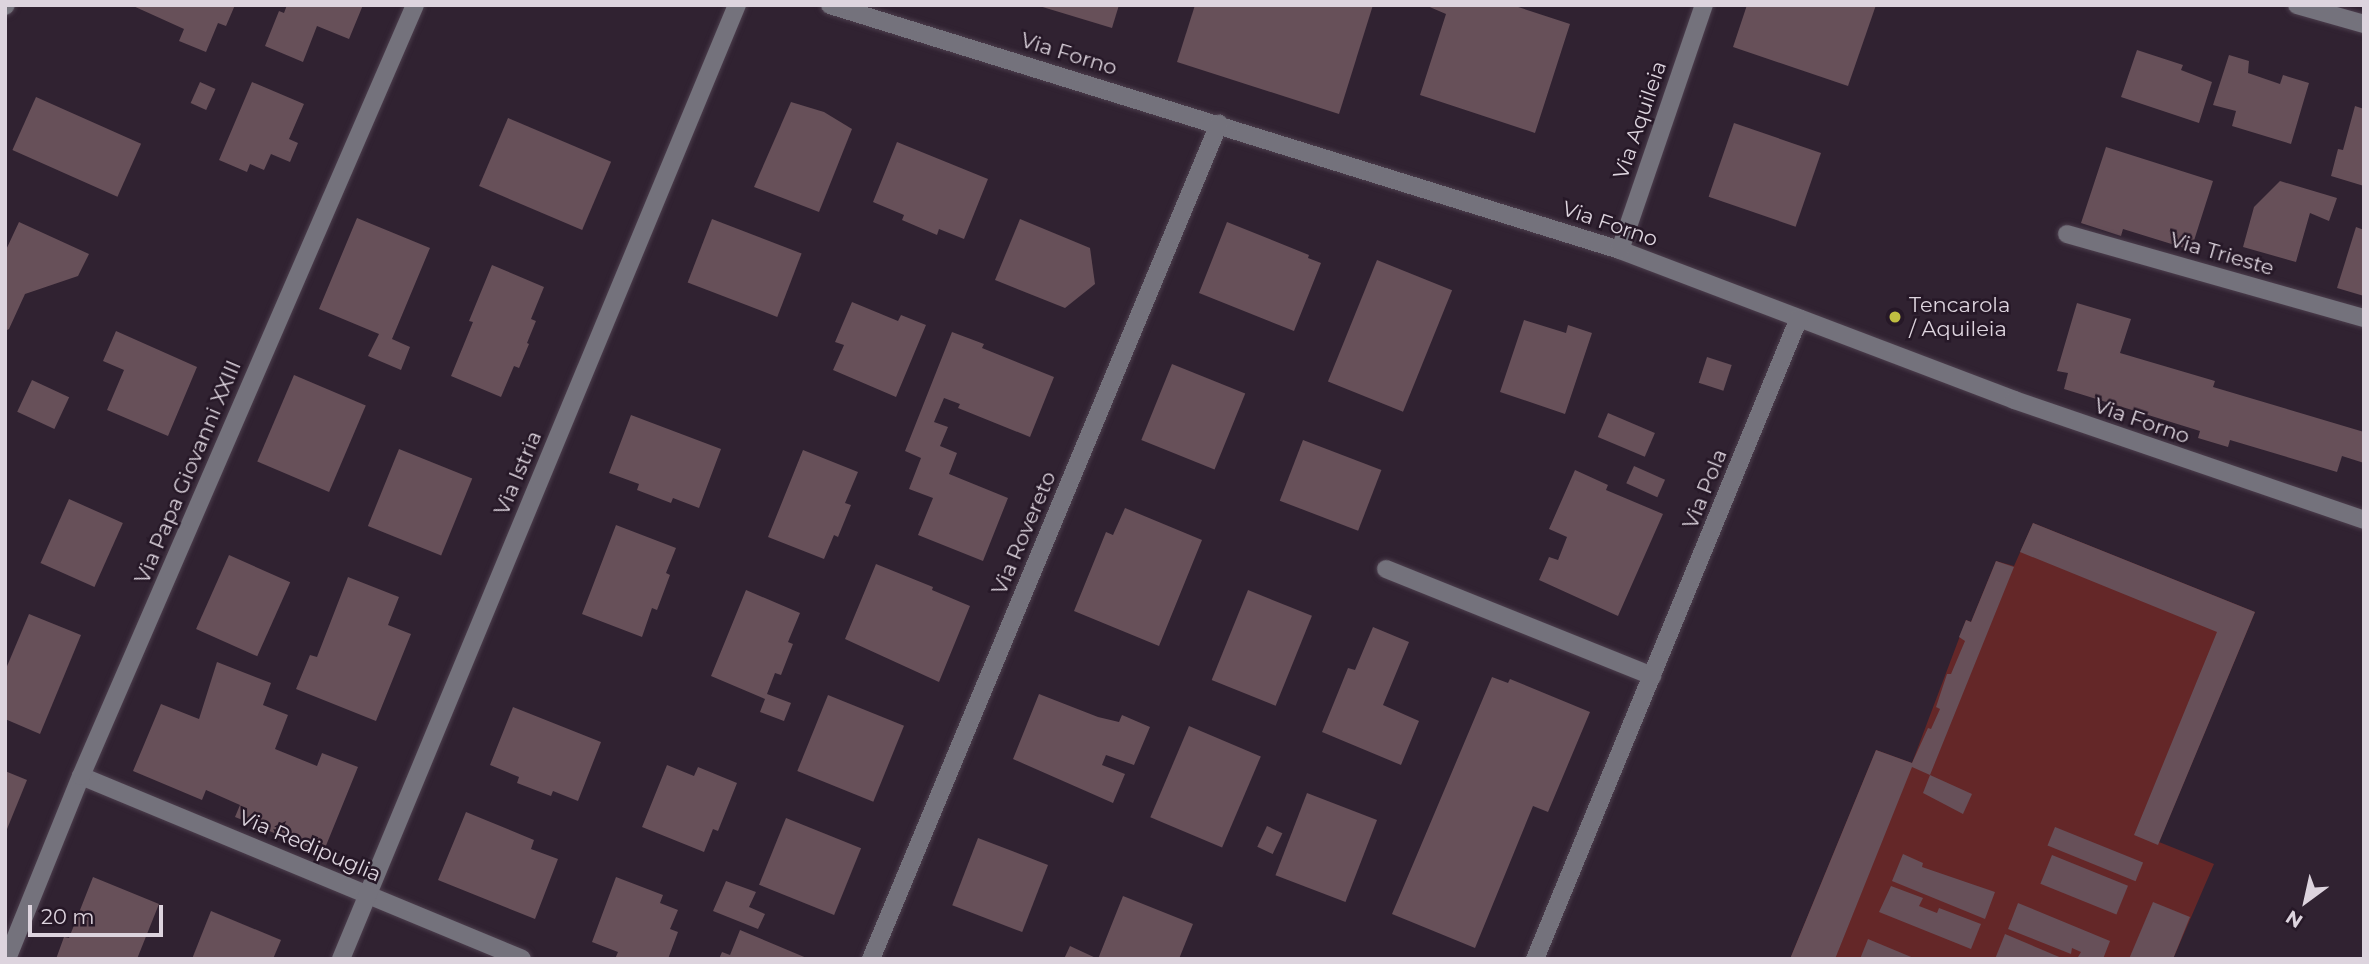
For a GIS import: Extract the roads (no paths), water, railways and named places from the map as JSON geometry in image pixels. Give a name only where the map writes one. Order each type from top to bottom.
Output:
[{"type":"street","name":"Via Papa Giovanni XXIII","points":[[7,959],[81,776],[415,5]]},
{"type":"street","name":"Via Istria","points":[[341,959],[737,5]]},
{"type":"street","name":"Via Forno","points":[[830,5],[1620,250],[2014,400],[2364,520]]},
{"type":"street","name":"Via Aquileia","points":[[1620,250],[1704,5]]},
{"type":"street","points":[[2297,5],[2364,24]]},
{"type":"street","name":"Via Rovereto","points":[[871,959],[1219,124]]},
{"type":"street","name":"Via Trieste","points":[[2067,234],[2364,318]]},
{"type":"street","name":"Via Pola","points":[[1535,959],[1800,318]]},
{"type":"street","points":[[1386,569],[1652,676]]},
{"type":"street","name":"Via Redipuglia","points":[[81,776],[522,959]]},
{"type":"place","name":"Tencarola / Aquileia","points":[[1895,317]]}]
